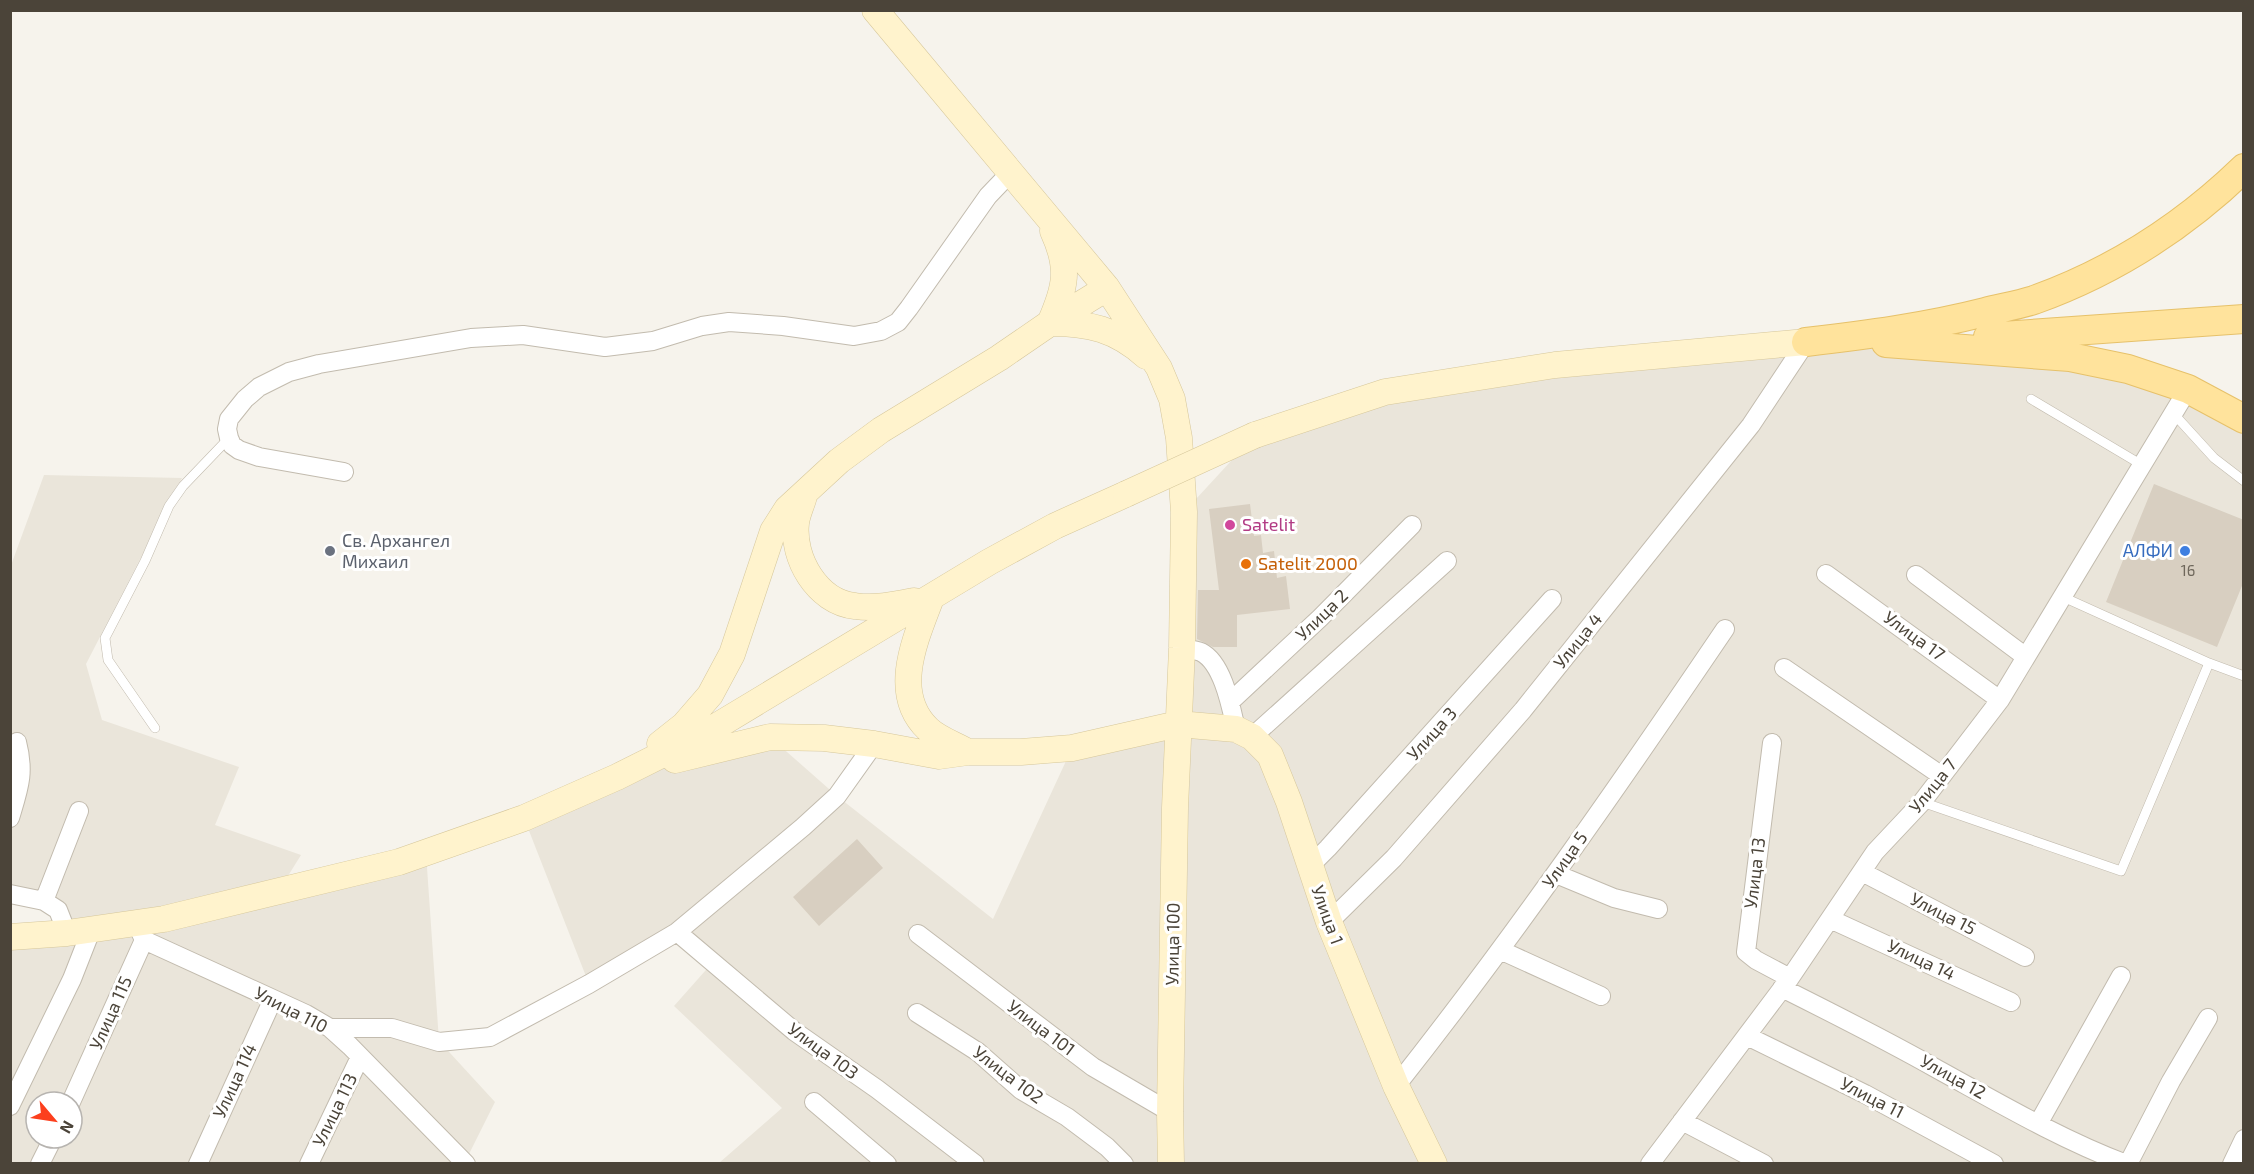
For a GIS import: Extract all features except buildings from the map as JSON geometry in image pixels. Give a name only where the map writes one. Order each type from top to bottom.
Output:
[{"type":"main road","points":[[875,10],[1107,288],[1159,368]]},
{"type":"main road","points":[[10,937],[67,933],[92,928],[140,932],[266,896],[399,862],[524,818],[617,777],[707,732],[989,562],[1055,526],[1256,435],[1322,412],[1397,391],[1555,365],[1885,333],[1950,321],[2032,300],[2074,284],[2153,242],[2216,196],[2244,168]]},
{"type":"main road","points":[[1047,218],[1062,250],[1065,275],[1062,296],[1050,323]]},
{"type":"main road","points":[[617,777],[684,725],[710,695],[732,654],[773,531],[787,509],[806,490],[839,461],[882,430],[1107,288]]},
{"type":"main road","points":[[1893,343],[2244,319]]},
{"type":"main road","points":[[1050,323],[1081,323],[1104,330],[1129,341],[1159,368]]},
{"type":"main road","points":[[1806,342],[1893,343],[2070,357],[2128,369],[2188,389],[2244,419]]},
{"type":"main road","name":"Улица 100","points":[[1159,368],[1172,399],[1179,438],[1184,512],[1170,1112],[1171,1164]]},
{"type":"main road","points":[[806,490],[796,523],[799,550],[810,579],[829,597],[852,606],[886,607],[931,597]]},
{"type":"main road","points":[[931,597],[910,656],[908,684],[914,710],[928,730],[968,752]]},
{"type":"main road","points":[[617,777],[716,749],[770,737],[824,738],[874,744],[939,756],[968,752],[1021,752],[1072,748],[1178,724],[1211,725],[1244,733]]},
{"type":"main road","name":"Улица 1","points":[[1244,733],[1270,755],[1289,802],[1329,922],[1396,1086],[1434,1164]]},
{"type":"street","points":[[344,472],[259,457],[239,450],[232,445],[229,438],[227,429],[229,419],[240,404],[258,387],[289,372],[319,363],[471,338],[523,335],[605,347],[653,341],[702,326],[729,322],[832,331],[854,336],[881,331],[897,322],[909,308],[988,196],[1010,173]]},
{"type":"street","name":"Улица 4","points":[[1329,922],[1394,858],[1523,710],[1751,425],[1806,342]]},
{"type":"street","name":"Улица 7","points":[[1650,1164],[1786,983],[1875,852],[1922,802],[2000,700],[2188,389]]},
{"type":"street","name":"Улица 2","points":[[1230,702],[1320,618],[1412,525]]},
{"type":"street","points":[[1182,648],[1201,652],[1215,665],[1244,733],[1447,561]]},
{"type":"street","name":"Улица 17","points":[[1826,574],[2000,700]]},
{"type":"street","points":[[1916,575],[2026,657]]},
{"type":"street","name":"Улица 3","points":[[1310,866],[1329,848],[1552,599]]},
{"type":"street","name":"Улица 5","points":[[1396,1086],[1556,874],[1725,629]]},
{"type":"street","points":[[1784,668],[1942,776]]},
{"type":"street","points":[[10,818],[20,783],[22,761],[17,742]]},
{"type":"street","name":"Улица 13","points":[[1772,743],[1746,952],[1786,983]]},
{"type":"street","points":[[330,1028],[392,1028],[439,1042],[490,1037],[589,984],[677,932],[837,796],[874,744]]},
{"type":"street","points":[[44,901],[79,811]]},
{"type":"street","name":"Улица 15","points":[[1862,872],[2025,957]]},
{"type":"street","points":[[1556,874],[1614,898],[1658,909]]},
{"type":"street","points":[[10,894],[44,901],[58,910],[67,933]]},
{"type":"street","name":"Улица 14","points":[[1830,919],[2011,1002]]},
{"type":"street","points":[[10,1106],[72,979],[92,928]]},
{"type":"street","name":"Улица 110","points":[[140,932],[330,1028],[465,1163]]},
{"type":"street","name":"Улица 115","points":[[76,1090],[140,932]]},
{"type":"street","name":"Улица 103","points":[[677,932],[794,1031],[877,1089],[975,1164]]},
{"type":"street","name":"Улица 101","points":[[918,934],[1093,1067],[1170,1112]]},
{"type":"street","points":[[1500,950],[1601,996]]},
{"type":"street","points":[[2038,1124],[2121,976]]},
{"type":"street","name":"Улица 12","points":[[1786,983],[2038,1124],[2097,1153],[2127,1164]]},
{"type":"street","name":"Улица 114","points":[[198,1164],[273,999]]},
{"type":"street","name":"Улица 102","points":[[917,1013],[978,1052],[1021,1090],[1067,1117],[1107,1147],[1124,1164]]},
{"type":"street","points":[[2127,1164],[2208,1018]]},
{"type":"street","name":"Улица 11","points":[[1747,1036],[1865,1094],[1994,1164]]},
{"type":"street","name":"Улица 113","points":[[309,1164],[360,1058]]},
{"type":"street","points":[[814,1102],[886,1164]]},
{"type":"street","points":[[1682,1121],[1764,1164]]},
{"type":"street","points":[[2232,1164],[2244,1139]]},
{"type":"street","points":[[40,1164],[46,1150]]},
{"type":"lane","points":[[2031,399],[2142,465]]},
{"type":"lane","points":[[2173,413],[2214,458],[2244,481]]},
{"type":"lane","points":[[155,728],[108,660],[105,638],[145,561],[169,506],[183,486],[229,438]]},
{"type":"lane","points":[[2063,597],[2209,663],[2244,676]]},
{"type":"lane","points":[[1922,802],[2121,871],[2209,663]]},
{"type":"shaded area","points":[[1806,342],[2070,357],[2243,419],[2243,1163],[719,1163],[782,1108],[674,1006],[713,962],[677,932],[589,984],[524,818],[617,777],[770,737],[837,796],[993,919],[1072,748],[1178,724],[1184,512],[1255,435],[1385,392]]},
{"type":"shaded area","points":[[44,475],[182,478],[86,664],[102,720],[239,767],[215,825],[301,855],[278,892],[426,853],[439,1041],[495,1102],[466,1163],[11,1163],[11,936],[66,934],[58,910],[11,894],[10,568]]},
{"type":"place","name":"Satelit","points":[[1230,525]]},
{"type":"place","name":"Св. Архангел Михаил","points":[[330,551]]},
{"type":"place","name":"АЛФИ","points":[[2185,551]]},
{"type":"place","name":"Satelit 2000","points":[[1246,564]]}]
